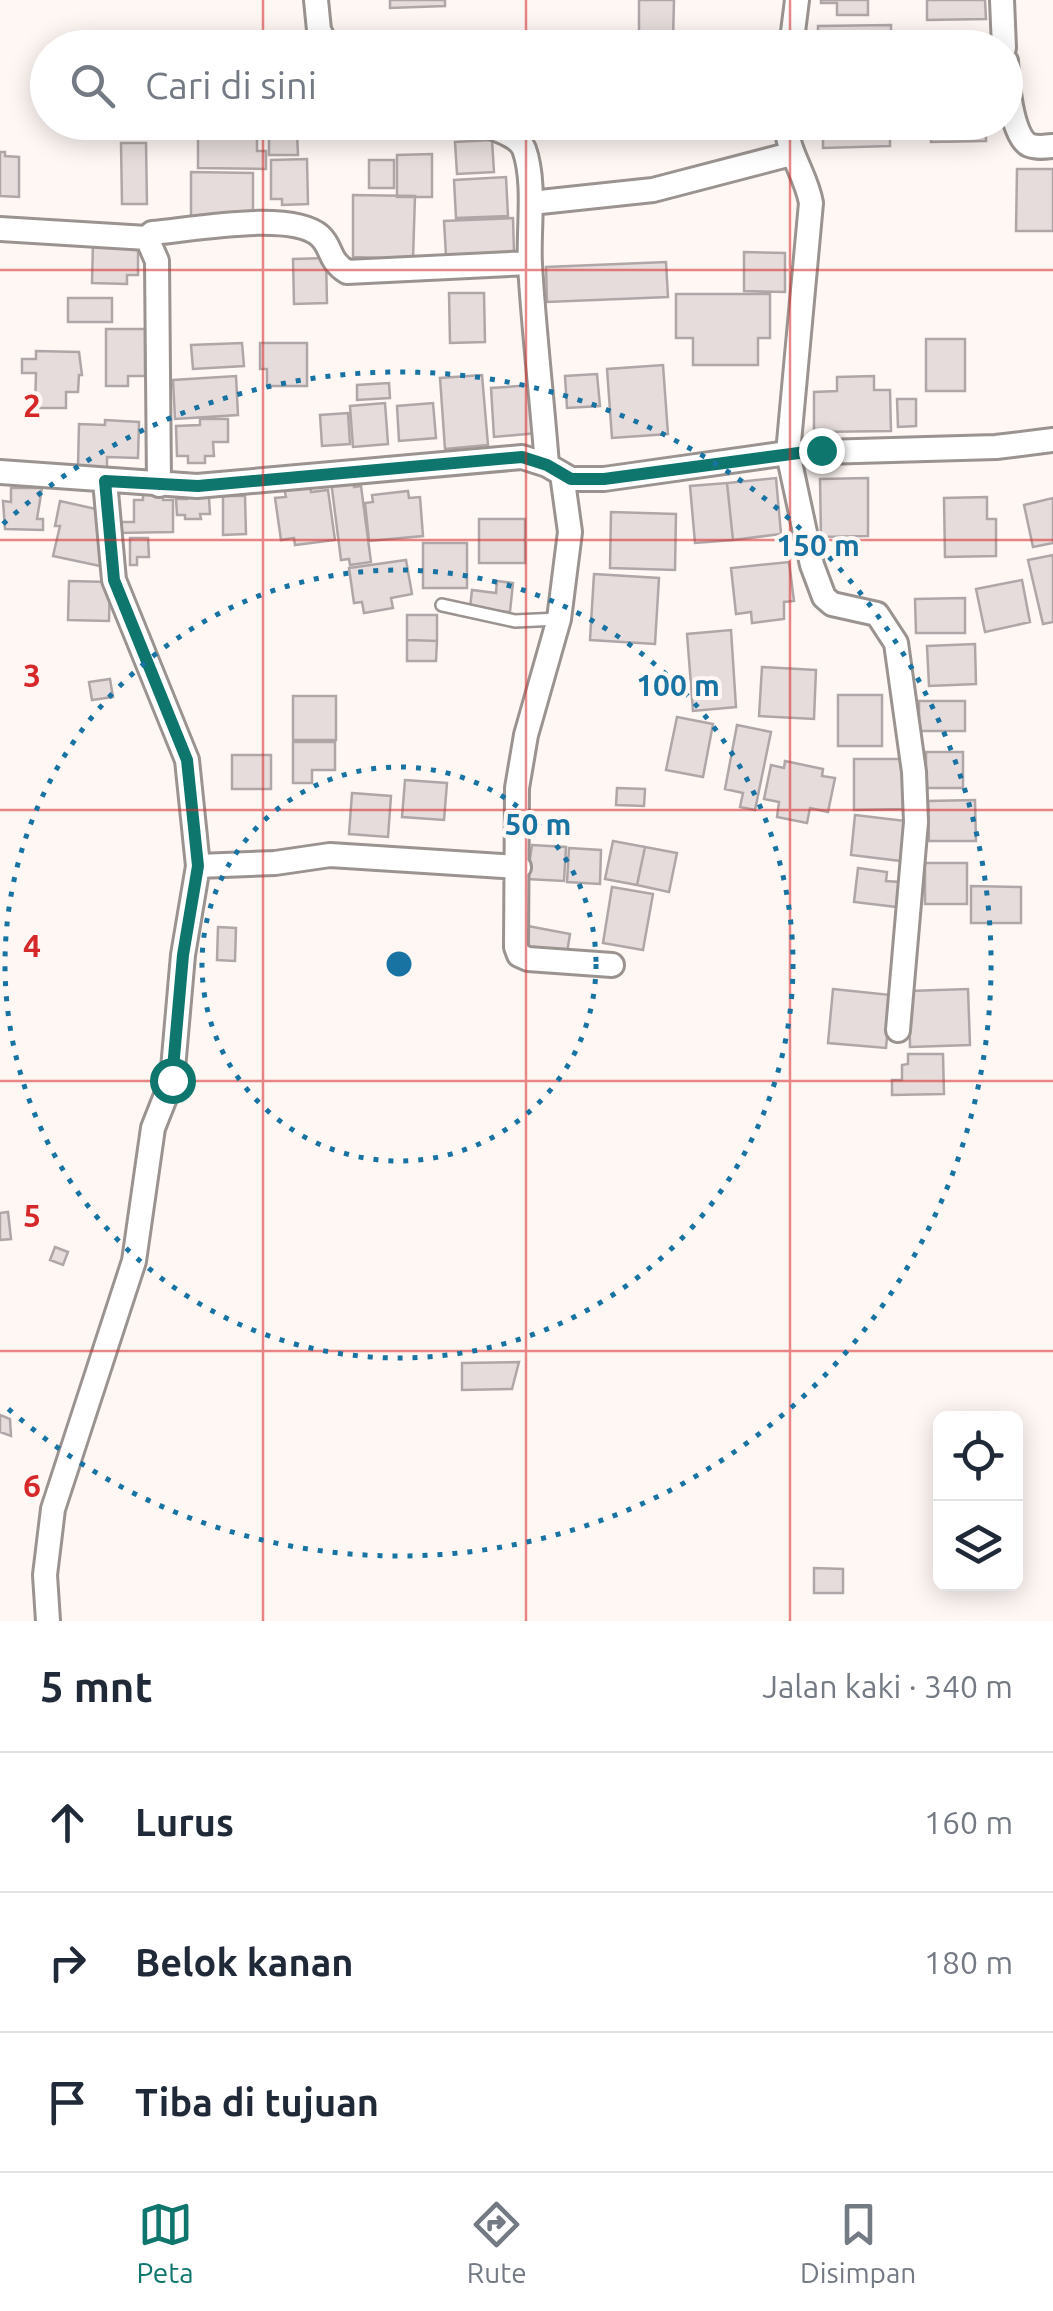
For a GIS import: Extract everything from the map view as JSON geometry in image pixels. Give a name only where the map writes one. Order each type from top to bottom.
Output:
[{"type":"street","points":[[316,0],[320,30]]},
{"type":"street","points":[[793,30],[797,0]]},
{"type":"street","points":[[1002,0],[1003,30]]},
{"type":"street","points":[[517,140],[523,146],[530,203],[530,262],[554,470],[570,532],[560,619],[526,735],[520,770],[516,948],[519,955],[528,959],[612,965]]},
{"type":"street","points":[[789,140],[811,203],[788,453],[812,565],[824,597],[832,604],[877,614],[896,643],[914,772],[916,822],[898,1030]]},
{"type":"street","points":[[1023,140],[1031,146],[1053,146]]},
{"type":"street","points":[[530,203],[683,184],[791,154]]},
{"type":"street","points":[[0,228],[147,238],[152,233],[270,222],[309,229],[322,238],[334,264],[347,272],[530,262]]},
{"type":"street","points":[[147,238],[157,261],[158,486]]},
{"type":"street","points":[[0,472],[198,486],[522,457],[571,479],[604,479],[788,453],[1014,446],[1053,440]]},
{"type":"street","points":[[48,1621],[45,1575],[53,1509],[134,1261],[153,1128],[172,1080],[183,955],[198,866],[187,760],[114,580],[105,481]]},
{"type":"street","points":[[198,866],[275,863],[330,855],[519,867]]},
{"type":"lane","points":[[442,605],[515,621],[560,619]]},
{"type":"building","points":[[390,0],[445,0],[445,6],[390,8]]},
{"type":"building","points":[[639,0],[674,0],[673,30],[639,30]]},
{"type":"building","points":[[821,0],[868,0],[868,15],[837,15],[837,3]]},
{"type":"building","points":[[927,0],[985,0],[986,19],[927,20]]},
{"type":"building","points":[[891,25],[891,30],[818,30],[818,26]]},
{"type":"building","points":[[198,140],[257,140],[257,151],[266,151],[266,169],[198,168]]},
{"type":"building","points":[[269,140],[297,140],[298,155],[269,155]]},
{"type":"building","points":[[492,140],[494,172],[457,174],[455,142]]},
{"type":"building","points":[[823,140],[890,140],[890,146],[823,148]]},
{"type":"building","points":[[931,140],[986,140],[986,141]]},
{"type":"building","points":[[121,143],[146,143],[147,204],[122,204]]},
{"type":"building","points":[[0,152],[19,157],[19,197],[0,196]]},
{"type":"building","points":[[432,154],[432,197],[397,197],[397,155]]},
{"type":"building","points":[[307,159],[308,204],[282,205],[282,199],[271,199],[271,160]]},
{"type":"building","points":[[369,160],[394,160],[394,188],[369,188]]},
{"type":"building","points":[[1017,169],[1053,169],[1053,231],[1016,231]]},
{"type":"building","points":[[191,172],[253,173],[253,226],[191,225]]},
{"type":"building","points":[[506,177],[508,216],[456,218],[454,180]]},
{"type":"building","points":[[353,195],[415,196],[413,259],[353,257]]},
{"type":"building","points":[[513,218],[514,253],[446,256],[444,221]]},
{"type":"building","points":[[93,243],[138,243],[138,275],[127,275],[127,284],[92,283]]},
{"type":"building","points":[[744,252],[785,253],[785,292],[744,291]]},
{"type":"building","points":[[326,258],[327,303],[294,304],[293,259]]},
{"type":"building","points":[[666,262],[668,297],[547,302],[546,267]]},
{"type":"building","points":[[449,293],[484,293],[485,342],[450,343]]},
{"type":"building","points":[[676,294],[770,294],[770,338],[758,338],[758,365],[693,365],[693,338],[676,338]]},
{"type":"building","points":[[68,298],[112,298],[112,322],[68,322]]},
{"type":"building","points":[[106,329],[145,329],[145,376],[128,376],[128,386],[106,386]]},
{"type":"building","points":[[926,339],[965,339],[965,391],[926,391]]},
{"type":"building","points":[[242,343],[244,366],[193,369],[191,345]]},
{"type":"building","points":[[260,343],[307,343],[307,386],[267,386],[267,369],[260,369]]},
{"type":"building","points":[[36,351],[79,352],[82,375],[78,392],[66,392],[66,408],[35,408],[36,373],[22,373],[22,359],[36,359]]},
{"type":"building","points":[[663,365],[668,434],[612,438],[607,369]]},
{"type":"building","points":[[597,374],[600,406],[567,408],[565,376]]},
{"type":"building","points":[[482,375],[488,445],[445,449],[440,378]]},
{"type":"building","points":[[236,376],[238,415],[175,419],[173,380]]},
{"type":"building","points":[[874,376],[874,390],[890,390],[891,431],[814,432],[814,392],[837,391],[837,377]]},
{"type":"building","points":[[389,383],[390,398],[357,400],[357,385]]},
{"type":"building","points":[[533,385],[537,433],[494,437],[491,388]]},
{"type":"building","points":[[897,399],[916,399],[916,426],[898,427]]},
{"type":"building","points":[[385,403],[388,444],[353,447],[350,406]]},
{"type":"building","points":[[433,403],[436,438],[399,441],[397,406]]},
{"type":"building","points":[[348,413],[350,444],[322,446],[320,415]]},
{"type":"building","points":[[200,419],[228,419],[228,442],[213,442],[214,456],[205,456],[205,463],[188,463],[188,456],[177,456],[176,426],[200,425]]},
{"type":"building","points":[[105,420],[139,422],[138,458],[107,457],[107,468],[78,467],[79,424],[105,425]]},
{"type":"building","points":[[353,478],[354,487],[361,486],[371,562],[350,565],[349,559],[341,560],[331,481]]},
{"type":"building","points":[[776,478],[781,534],[733,540],[727,483]]},
{"type":"building","points":[[868,478],[868,536],[821,537],[820,479]]},
{"type":"building","points":[[727,483],[733,540],[695,543],[690,486]]},
{"type":"building","points":[[310,485],[311,492],[328,490],[335,540],[295,545],[294,538],[281,540],[275,498],[286,497],[284,488]]},
{"type":"building","points":[[11,488],[42,488],[37,519],[43,519],[43,530],[5,529],[3,501],[11,502]]},
{"type":"building","points":[[143,490],[163,490],[163,500],[173,500],[173,532],[117,533],[117,522],[134,522],[134,500],[143,500]]},
{"type":"building","points":[[408,491],[409,498],[420,497],[423,536],[369,541],[365,503],[373,502],[372,495]]},
{"type":"building","points":[[187,495],[209,498],[210,514],[200,514],[201,519],[177,515],[176,499],[187,499]]},
{"type":"building","points":[[223,496],[245,496],[246,534],[223,535]]},
{"type":"building","points":[[987,497],[987,519],[996,519],[996,556],[945,557],[944,498]]},
{"type":"building","points":[[1053,498],[1053,543],[1033,547],[1024,505]]},
{"type":"building","points":[[60,501],[105,511],[107,532],[100,566],[53,556],[60,526],[55,526]]},
{"type":"building","points":[[611,512],[676,514],[675,570],[610,568]]},
{"type":"building","points":[[479,519],[525,519],[525,563],[479,563]]},
{"type":"building","points":[[130,538],[148,538],[149,557],[137,557],[137,565],[130,565]]},
{"type":"building","points":[[423,543],[467,543],[467,588],[423,588]]},
{"type":"building","points":[[1053,555],[1053,622],[1043,624],[1028,560]]},
{"type":"building","points":[[406,560],[412,594],[391,598],[393,608],[364,613],[362,602],[354,603],[349,568]]},
{"type":"building","points":[[789,562],[794,601],[784,602],[784,619],[752,623],[751,612],[736,614],[731,568]]},
{"type":"building","points":[[594,574],[659,578],[655,644],[590,640]]},
{"type":"building","points":[[1022,580],[1030,622],[985,632],[976,589]]},
{"type":"building","points":[[69,581],[110,582],[109,621],[68,620]]},
{"type":"building","points":[[497,581],[513,583],[510,612],[470,608],[472,590],[496,593]]},
{"type":"building","points":[[965,598],[965,633],[916,633],[915,599]]},
{"type":"building","points":[[407,615],[437,615],[437,641],[407,640]]},
{"type":"building","points":[[731,630],[736,707],[693,711],[687,634]]},
{"type":"building","points":[[407,640],[437,641],[436,661],[407,661]]},
{"type":"building","points":[[975,644],[976,684],[929,686],[927,646]]},
{"type":"building","points":[[762,667],[816,670],[814,719],[759,716]]},
{"type":"building","points":[[110,679],[113,697],[92,700],[89,682]]},
{"type":"building","points":[[838,695],[882,695],[882,746],[838,746]]},
{"type":"building","points":[[293,696],[336,696],[336,740],[293,740]]},
{"type":"building","points":[[919,701],[965,701],[965,731],[919,731]]},
{"type":"building","points":[[677,717],[713,724],[703,777],[666,770]]},
{"type":"building","points":[[737,725],[771,732],[755,810],[740,807],[743,793],[725,789]]},
{"type":"building","points":[[293,742],[335,742],[335,770],[312,770],[312,783],[293,783]]},
{"type":"building","points":[[926,752],[963,752],[963,788],[926,788]]},
{"type":"building","points":[[232,755],[271,755],[271,789],[232,789]]},
{"type":"building","points":[[854,759],[903,759],[903,809],[854,810]]},
{"type":"building","points":[[785,761],[823,769],[822,776],[835,778],[828,812],[810,808],[807,823],[777,817],[779,802],[764,799],[771,765],[784,768]]},
{"type":"building","points":[[405,780],[447,783],[444,820],[402,817]]},
{"type":"building","points":[[617,788],[645,789],[644,806],[616,805]]},
{"type":"building","points":[[352,793],[391,796],[388,837],[349,834]]},
{"type":"building","points":[[975,800],[976,841],[929,841],[928,801]]},
{"type":"building","points":[[855,815],[906,821],[901,861],[851,855]]},
{"type":"building","points":[[613,841],[645,847],[637,885],[605,879]]},
{"type":"building","points":[[532,845],[566,847],[564,881],[527,879]]},
{"type":"building","points":[[645,847],[677,853],[669,892],[637,885]]},
{"type":"building","points":[[569,848],[601,850],[600,884],[567,882]]},
{"type":"building","points":[[925,863],[967,863],[967,904],[925,904]]},
{"type":"building","points":[[858,868],[887,872],[886,881],[900,882],[897,907],[854,902]]},
{"type":"building","points":[[971,886],[1021,887],[1021,923],[971,923]]},
{"type":"building","points":[[612,887],[653,894],[643,950],[603,943]]},
{"type":"building","points":[[528,926],[570,934],[566,959],[524,952]]},
{"type":"building","points":[[218,927],[236,928],[235,961],[217,960]]},
{"type":"building","points":[[833,989],[891,995],[886,1048],[828,1043]]},
{"type":"building","points":[[968,989],[970,1045],[910,1047],[909,991]]},
{"type":"building","points":[[908,1054],[943,1054],[944,1094],[892,1095],[892,1080],[902,1080],[902,1065],[908,1064]]},
{"type":"building","points":[[8,1212],[11,1239],[0,1240],[0,1213]]},
{"type":"building","points":[[55,1247],[68,1252],[63,1265],[50,1260]]},
{"type":"building","points":[[519,1362],[512,1389],[462,1390],[462,1363]]},
{"type":"building","points":[[0,1415],[10,1419],[11,1436],[0,1432]]},
{"type":"building","points":[[814,1568],[843,1569],[843,1593],[814,1593]]},
{"type":"route","points":[[172,1080],[183,955],[198,866],[187,760],[114,580],[105,481],[198,486],[522,457],[571,479],[604,479],[821,450]]}]
